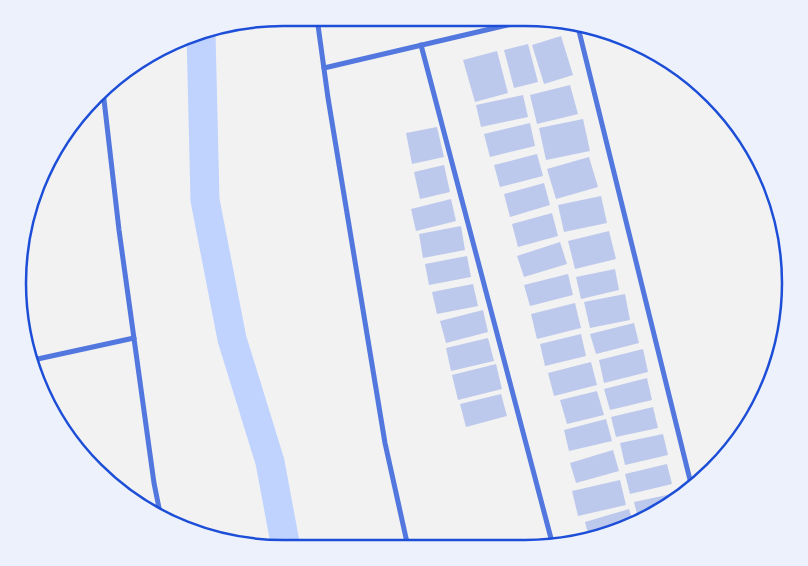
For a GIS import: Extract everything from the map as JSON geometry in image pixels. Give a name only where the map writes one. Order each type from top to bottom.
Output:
[{"type":"street","points":[[318,26],[385,443],[406,540]]},
{"type":"street","points":[[324,68],[503,26]]},
{"type":"street","points":[[580,32],[690,479]]},
{"type":"street","points":[[421,45],[551,538]]},
{"type":"street","points":[[104,99],[119,230],[159,507]]},
{"type":"street","points":[[38,359],[134,338]]},
{"type":"building","points":[[561,36],[573,75],[544,84],[532,45]]},
{"type":"building","points":[[528,44],[538,82],[514,88],[504,50]]},
{"type":"building","points":[[497,51],[508,93],[475,102],[463,60]]},
{"type":"building","points":[[570,85],[578,114],[537,124],[530,95]]},
{"type":"building","points":[[523,95],[528,117],[481,127],[476,105]]},
{"type":"building","points":[[583,119],[590,151],[546,160],[539,128]]},
{"type":"building","points":[[530,123],[535,146],[490,157],[484,134]]},
{"type":"building","points":[[437,127],[444,157],[412,164],[406,133]]},
{"type":"building","points":[[537,154],[543,176],[500,187],[494,165]]},
{"type":"building","points":[[589,157],[598,187],[556,199],[547,169]]},
{"type":"building","points":[[444,165],[450,192],[420,199],[414,172]]},
{"type":"building","points":[[544,183],[550,205],[510,217],[504,194]]},
{"type":"building","points":[[601,196],[607,223],[564,232],[558,205]]},
{"type":"building","points":[[451,199],[456,221],[416,231],[411,209]]},
{"type":"building","points":[[552,213],[558,236],[518,247],[512,224]]},
{"type":"building","points":[[461,226],[465,250],[423,258],[419,234]]},
{"type":"building","points":[[609,231],[616,259],[575,269],[568,241]]},
{"type":"building","points":[[560,242],[567,264],[524,277],[517,256]]},
{"type":"building","points":[[467,256],[471,277],[429,285],[425,264]]},
{"type":"building","points":[[615,269],[619,290],[581,299],[576,277]]},
{"type":"building","points":[[568,274],[573,295],[530,306],[524,285]]},
{"type":"building","points":[[473,284],[478,306],[437,314],[432,292]]},
{"type":"building","points":[[625,294],[630,320],[590,328],[584,302]]},
{"type":"building","points":[[575,303],[581,328],[537,339],[531,314]]},
{"type":"building","points":[[483,310],[488,332],[446,343],[440,321]]},
{"type":"building","points":[[634,323],[639,343],[596,354],[590,334]]},
{"type":"building","points":[[581,334],[586,356],[545,366],[540,344]]},
{"type":"building","points":[[488,338],[494,361],[451,371],[446,348]]},
{"type":"building","points":[[643,349],[648,372],[604,383],[599,360]]},
{"type":"building","points":[[591,362],[597,385],[554,396],[548,373]]},
{"type":"building","points":[[496,364],[502,389],[458,400],[452,375]]},
{"type":"building","points":[[647,378],[652,400],[610,410],[604,389]]},
{"type":"building","points":[[597,391],[604,415],[567,424],[560,400]]},
{"type":"building","points":[[501,394],[507,416],[466,427],[460,404]]},
{"type":"building","points":[[653,407],[658,428],[616,437],[611,417]]},
{"type":"building","points":[[606,419],[612,441],[569,451],[564,430]]},
{"type":"building","points":[[663,434],[668,455],[625,465],[620,443]]},
{"type":"building","points":[[613,450],[619,471],[576,483],[570,463]]},
{"type":"building","points":[[667,464],[672,484],[630,494],[625,474]]},
{"type":"building","points":[[620,480],[626,505],[578,516],[572,491]]},
{"type":"building","points":[[671,494],[637,514],[634,502]]},
{"type":"building","points":[[629,509],[631,516],[588,532],[585,522]]},
{"type":"waterway","points":[[201,40],[205,200],[232,339],[270,462],[285,540]]}]
